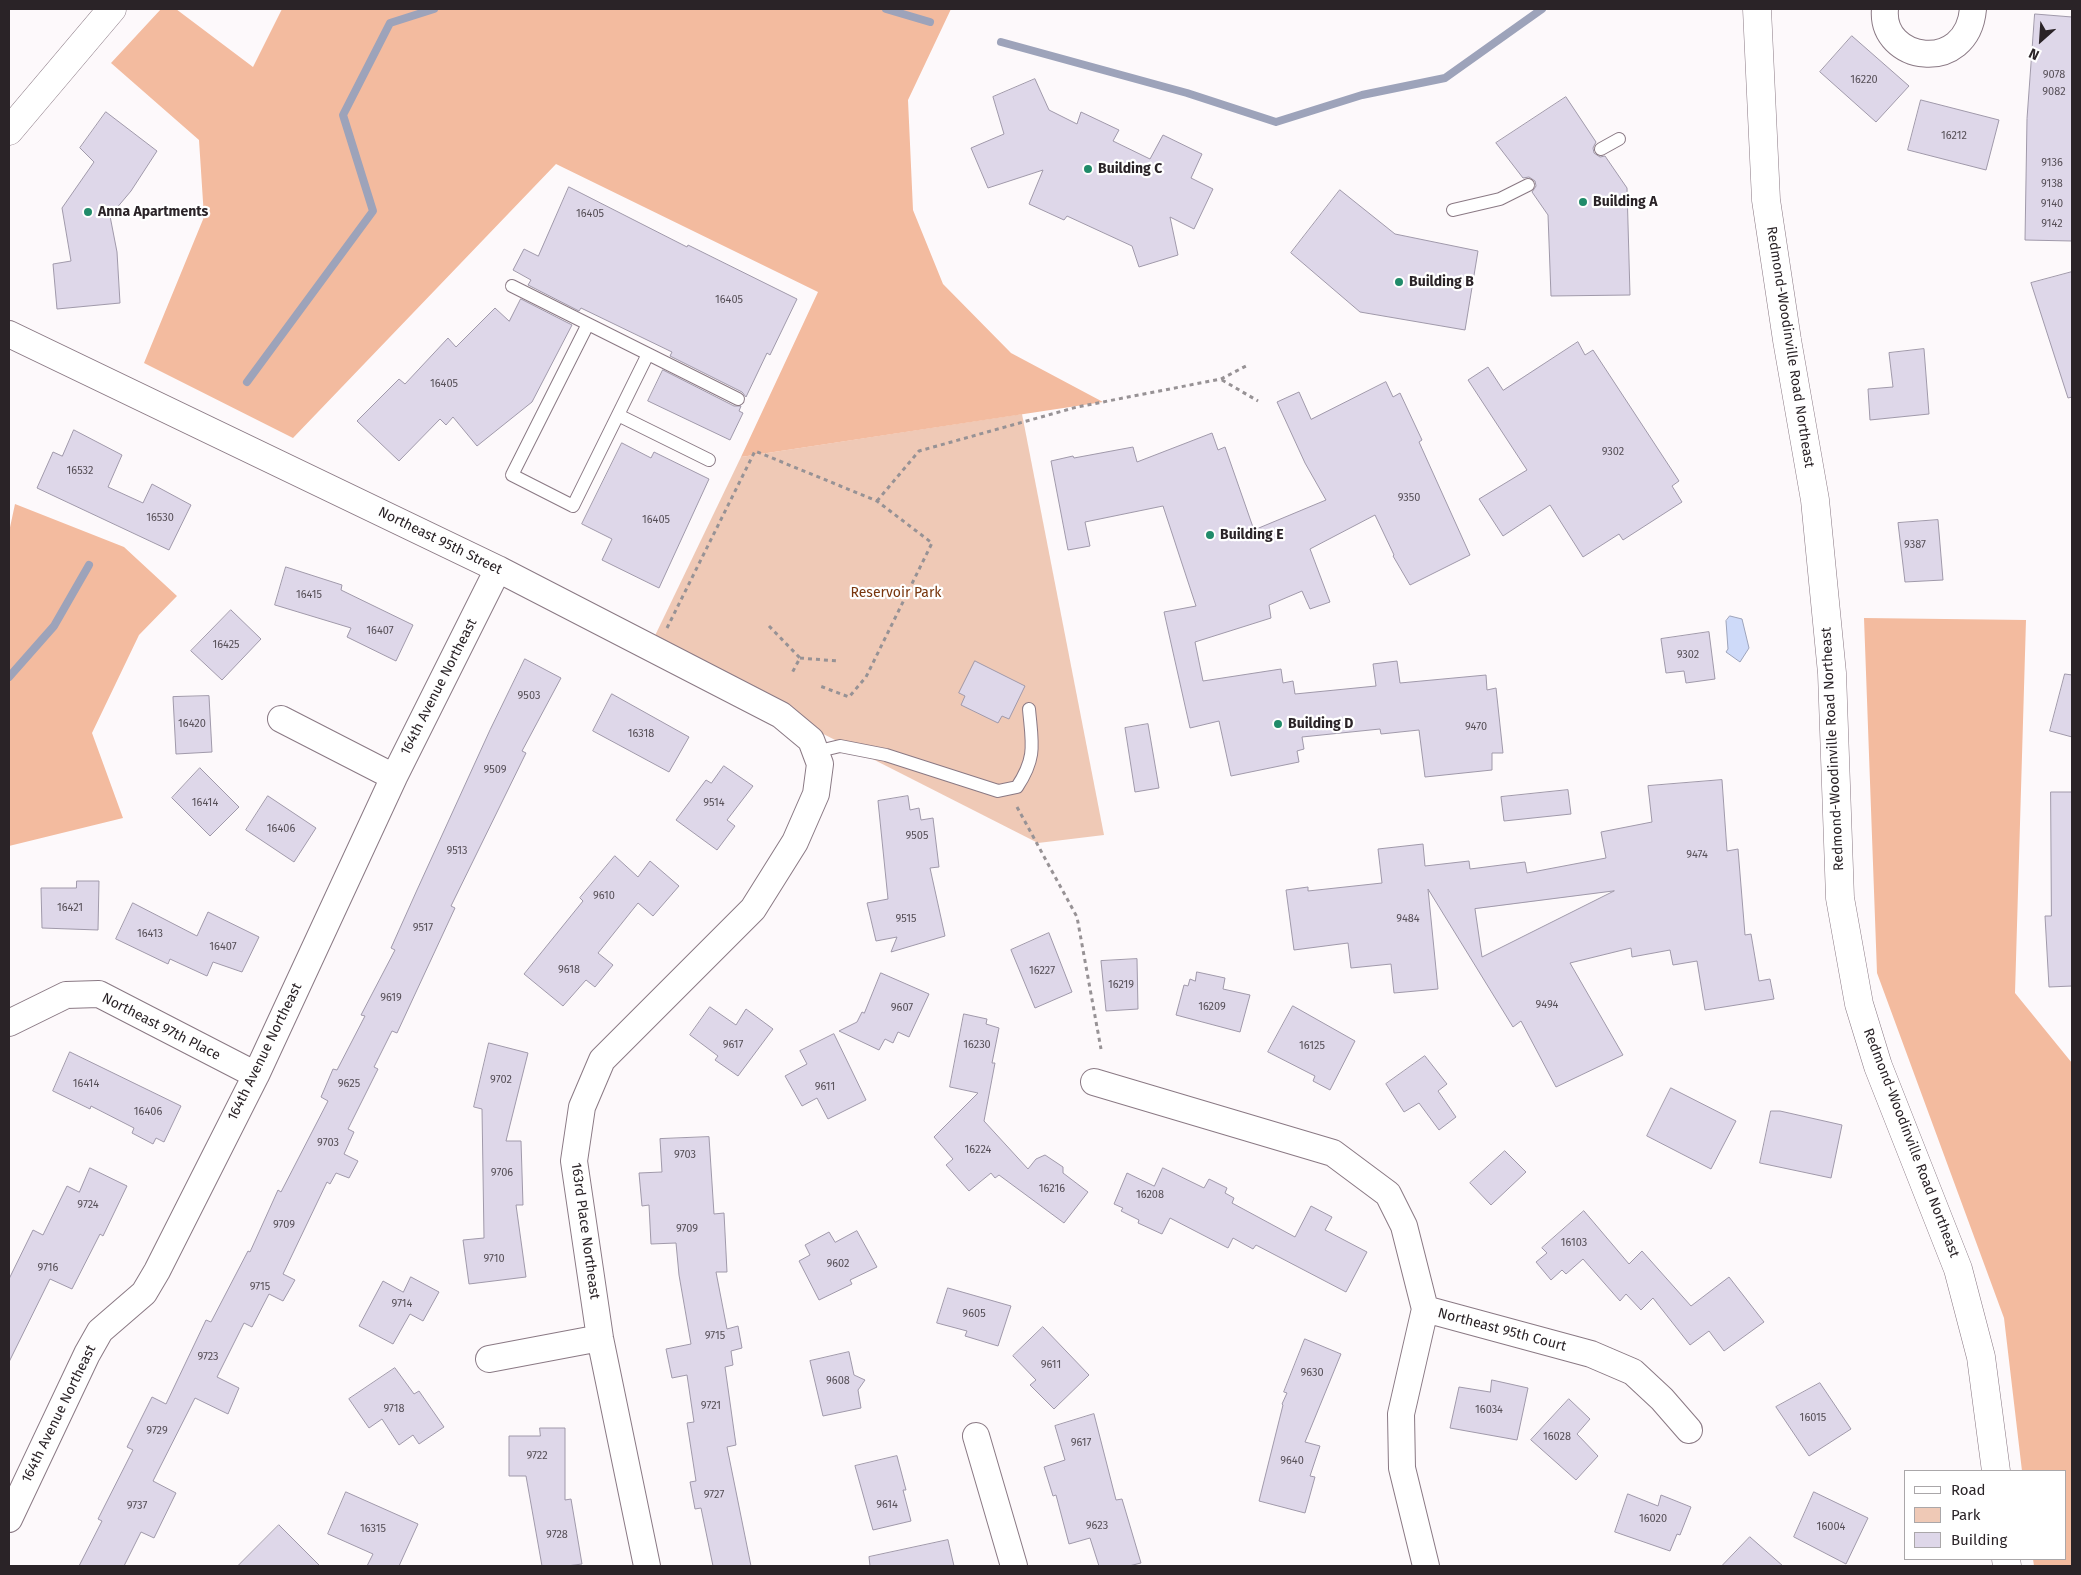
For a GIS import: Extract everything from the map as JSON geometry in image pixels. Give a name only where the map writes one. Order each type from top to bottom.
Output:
[{"type":"main road","points":[[9,131],[112,9]]},
{"type":"main road","name":"Redmond-Woodinville Road Northeast","points":[[1757,9],[1766,200],[1787,340],[1816,500],[1832,664],[1840,898],[1859,1004],[1878,1066],[1958,1269],[1981,1357],[1996,1470]]},
{"type":"street","points":[[1885,9],[1884,14],[1888,29],[1898,42],[1910,50],[1926,54],[1941,53],[1955,46],[1965,35],[1972,21],[1973,9]]},
{"type":"street","name":"Northeast 95th Street","points":[[9,334],[498,569],[781,715],[811,740],[816,752]]},
{"type":"street","name":"164th Avenue Northeast","points":[[9,1519],[87,1354],[100,1331],[144,1293],[157,1271],[256,1075],[394,777],[498,569]]},
{"type":"street","points":[[282,719],[394,777]]},
{"type":"street","name":"163rd Place Northeast","points":[[648,1566],[600,1338],[574,1161],[582,1107],[602,1060],[752,909],[795,842],[816,794],[820,764],[816,752]]},
{"type":"street","name":"Northeast 97th Place","points":[[9,1023],[66,995],[100,994],[256,1075]]},
{"type":"street","name":"Northeast 95th Court","points":[[1094,1082],[1333,1153],[1388,1194],[1404,1226],[1424,1309],[1591,1354],[1633,1372],[1662,1399],[1689,1430]]},
{"type":"street","points":[[1424,1309],[1401,1414],[1402,1468],[1426,1566]]},
{"type":"street","points":[[489,1359],[600,1338]]},
{"type":"street","points":[[976,1436],[1014,1566]]},
{"type":"lane","points":[[1601,149],[1619,139]]},
{"type":"lane","points":[[1453,210],[1500,199],[1528,185]]},
{"type":"lane","points":[[512,286],[738,399]]},
{"type":"lane","points":[[588,324],[512,476],[573,506],[648,354]]},
{"type":"lane","points":[[618,415],[709,460]]},
{"type":"lane","points":[[816,752],[840,746],[886,755],[998,791],[1018,786],[1025,774],[1032,753],[1028,710]]},
{"type":"path","points":[[877,501],[919,451],[1077,408],[1221,379],[1246,366]]},
{"type":"path","points":[[1221,379],[1258,401]]},
{"type":"path","points":[[666,630],[755,451],[877,501],[932,543],[866,677],[849,697],[820,686]]},
{"type":"path","points":[[769,626],[800,658],[838,661]]},
{"type":"path","points":[[792,673],[800,658]]},
{"type":"path","points":[[1008,789],[1077,917],[1101,1049]]},
{"type":"green space","name":"Reservoir Park","points":[[1022,414],[1104,835],[1038,843],[650,646],[741,457]]},
{"type":"shaded area","points":[[161,9],[176,9],[253,67],[282,9],[951,9],[908,100],[913,210],[943,284],[1011,353],[1103,402],[741,457],[818,292],[556,164],[293,438],[144,363],[204,217],[199,140],[111,63]]},
{"type":"shaded area","points":[[15,504],[124,547],[177,596],[139,635],[92,733],[123,818],[9,846],[9,532]]},
{"type":"shaded area","points":[[1864,618],[2026,620],[2015,993],[2072,1063],[2072,1566],[2034,1566],[2033,1560],[2066,1560],[2066,1470],[2022,1470],[2004,1318],[1877,973]]},
{"type":"water","points":[[1730,616],[1742,619],[1749,648],[1740,662],[1726,652],[1728,649],[1726,621]]},
{"type":"building","points":[[2035,14],[2072,17],[2072,241],[2025,240],[2027,119]]},
{"type":"building","points":[[1852,36],[1909,86],[1876,122],[1820,72]]},
{"type":"building","name":"Building C","points":[[1035,79],[1049,110],[1077,124],[1081,112],[1119,130],[1113,141],[1150,159],[1163,135],[1202,154],[1191,178],[1213,189],[1194,229],[1170,217],[1178,255],[1139,267],[1132,246],[1067,216],[1064,220],[1029,204],[1043,170],[988,188],[971,148],[1004,134],[993,97]]},
{"type":"building","name":"Building A","points":[[1566,97],[1596,142],[1593,148],[1594,153],[1600,157],[1605,156],[1627,188],[1630,295],[1551,296],[1548,215],[1532,192],[1536,186],[1535,181],[1529,177],[1523,178],[1496,143]]},
{"type":"building","points":[[1921,100],[1999,120],[1986,170],[1908,150]]},
{"type":"building","name":"Anna Apartments","points":[[106,112],[157,151],[131,191],[110,216],[117,252],[120,303],[57,309],[53,264],[71,261],[62,208],[94,162],[80,148]]},
{"type":"building","points":[[569,187],[687,247],[688,245],[797,299],[770,355],[767,353],[746,397],[742,392],[670,356],[672,352],[581,308],[579,311],[528,285],[531,280],[513,270],[524,249],[538,256]]},
{"type":"building","name":"Building B","points":[[1340,190],[1395,234],[1478,251],[1465,330],[1360,312],[1291,253]]},
{"type":"building","points":[[2072,272],[2072,397],[2068,398],[2031,283]]},
{"type":"building","points":[[521,299],[572,325],[532,402],[477,446],[453,417],[446,425],[440,419],[399,461],[357,421],[399,379],[405,384],[448,338],[456,347],[495,308],[509,321]]},
{"type":"building","points":[[1578,342],[1585,355],[1593,350],[1679,481],[1672,486],[1682,502],[1623,540],[1619,534],[1583,557],[1550,505],[1503,536],[1479,499],[1527,470],[1468,380],[1488,367],[1503,390]]},
{"type":"building","points":[[1924,349],[1929,414],[1870,420],[1868,389],[1893,387],[1889,353]]},
{"type":"building","points":[[663,370],[734,406],[741,406],[739,411],[743,413],[730,440],[648,401]]},
{"type":"building","points":[[1386,382],[1393,397],[1400,393],[1422,440],[1419,442],[1470,555],[1410,585],[1393,556],[1375,515],[1310,549],[1330,602],[1310,609],[1302,591],[1269,605],[1271,618],[1195,642],[1203,681],[1281,669],[1283,683],[1293,681],[1295,694],[1376,686],[1373,664],[1397,661],[1400,683],[1486,675],[1487,690],[1496,688],[1503,753],[1492,753],[1492,770],[1425,777],[1419,730],[1381,734],[1380,729],[1302,737],[1304,749],[1297,751],[1299,762],[1231,776],[1219,721],[1190,728],[1164,612],[1196,606],[1163,506],[1085,522],[1090,546],[1068,550],[1051,461],[1133,447],[1137,462],[1212,433],[1218,450],[1225,447],[1254,530],[1326,500],[1305,463],[1277,402],[1299,392],[1311,419]]},
{"type":"building","points":[[74,430],[122,455],[108,487],[143,503],[152,484],[191,505],[169,550],[37,488],[53,452],[62,456]]},
{"type":"building","points":[[622,443],[651,458],[654,452],[709,479],[659,588],[602,560],[612,539],[582,524]]},
{"type":"building","points":[[1938,520],[1943,580],[1905,582],[1898,523]]},
{"type":"building","points":[[286,567],[342,585],[341,590],[413,625],[396,661],[347,637],[351,628],[275,605]]},
{"type":"building","points":[[231,610],[261,639],[222,680],[191,651]]},
{"type":"building","points":[[1709,632],[1715,679],[1686,683],[1684,671],[1666,673],[1661,639]]},
{"type":"building","points":[[525,659],[561,678],[522,751],[526,753],[451,906],[455,908],[397,1033],[392,1031],[374,1067],[378,1069],[348,1129],[354,1132],[344,1154],[358,1161],[349,1178],[336,1173],[330,1184],[327,1182],[283,1274],[295,1280],[283,1301],[269,1294],[252,1327],[244,1323],[217,1377],[239,1388],[228,1414],[195,1398],[153,1481],[176,1493],[154,1538],[141,1532],[124,1566],[79,1566],[102,1521],[98,1519],[133,1450],[127,1447],[152,1397],[166,1404],[206,1320],[211,1322],[248,1251],[250,1252],[278,1190],[281,1192],[328,1101],[321,1097],[333,1069],[337,1070],[365,1016],[361,1015],[395,950],[391,948],[490,730]]},
{"type":"building","points":[[975,661],[1025,686],[1009,719],[1002,716],[998,723],[961,705],[965,696],[959,693]]},
{"type":"building","points":[[2065,674],[2072,675],[2072,737],[2050,731]]},
{"type":"building","points":[[612,694],[689,737],[669,772],[593,731]]},
{"type":"building","points":[[209,696],[212,752],[176,754],[173,697]]},
{"type":"building","points":[[1148,724],[1159,788],[1135,792],[1125,728]]},
{"type":"building","points":[[724,766],[753,786],[727,820],[735,826],[717,850],[676,820],[706,780],[711,783]]},
{"type":"building","points":[[200,768],[239,807],[210,836],[172,798]]},
{"type":"building","points":[[1722,780],[1727,851],[1738,849],[1745,935],[1751,934],[1759,981],[1770,979],[1774,999],[1705,1010],[1697,961],[1673,965],[1670,950],[1632,957],[1631,948],[1570,963],[1623,1055],[1556,1087],[1521,1021],[1513,1027],[1428,889],[1438,989],[1394,993],[1391,964],[1351,968],[1348,943],[1294,950],[1286,890],[1308,887],[1308,891],[1382,883],[1378,849],[1423,844],[1425,866],[1469,861],[1470,869],[1525,862],[1527,873],[1606,858],[1601,832],[1652,822],[1648,786]],"holes":[[[1614,891],[1482,957],[1475,909]]]},
{"type":"building","points":[[1568,790],[1571,814],[1504,821],[1501,797]]},
{"type":"building","points":[[2051,792],[2072,792],[2072,986],[2049,987],[2045,916],[2051,916]]},
{"type":"building","points":[[268,796],[316,828],[294,862],[246,830]]},
{"type":"building","points":[[908,796],[910,810],[919,808],[921,820],[933,818],[939,867],[930,868],[945,936],[891,952],[897,937],[876,941],[867,903],[888,899],[878,801]]},
{"type":"building","points":[[615,856],[638,877],[650,861],[679,886],[653,916],[638,903],[598,953],[613,965],[595,987],[586,980],[563,1006],[524,974],[583,901],[580,898]]},
{"type":"building","points":[[77,881],[99,881],[98,930],[42,928],[41,888],[76,888]]},
{"type":"building","points":[[133,903],[197,936],[208,912],[259,937],[242,972],[213,962],[207,976],[170,959],[168,964],[116,939]]},
{"type":"building","points":[[1049,933],[1072,992],[1035,1008],[1011,950]]},
{"type":"building","points":[[1137,959],[1138,1009],[1106,1011],[1101,961]]},
{"type":"building","points":[[1197,972],[1225,978],[1223,989],[1250,995],[1240,1032],[1176,1015],[1184,985],[1188,986],[1190,979],[1195,981]]},
{"type":"building","points":[[881,973],[929,994],[909,1037],[898,1032],[893,1043],[885,1039],[879,1050],[839,1031],[857,1022],[862,1012],[864,1013]]},
{"type":"building","points":[[1293,1006],[1355,1041],[1330,1090],[1313,1081],[1315,1076],[1268,1052]]},
{"type":"building","points":[[710,1007],[736,1025],[746,1009],[773,1029],[738,1076],[715,1060],[718,1056],[690,1035]]},
{"type":"building","points":[[964,1014],[987,1019],[986,1024],[999,1028],[992,1063],[995,1063],[984,1121],[1028,1169],[1036,1159],[1045,1155],[1063,1167],[1063,1173],[1088,1192],[1064,1223],[999,1175],[995,1178],[991,1173],[969,1191],[946,1165],[953,1159],[934,1137],[978,1093],[950,1087]]},
{"type":"building","points":[[834,1034],[866,1100],[828,1119],[817,1098],[802,1106],[785,1076],[807,1064],[800,1051]]},
{"type":"building","points":[[489,1043],[528,1053],[506,1141],[521,1141],[523,1205],[516,1205],[526,1277],[469,1284],[463,1240],[484,1238],[482,1109],[474,1107]]},
{"type":"building","points":[[70,1052],[181,1106],[164,1142],[156,1138],[153,1144],[132,1133],[134,1128],[91,1106],[90,1109],[53,1091]]},
{"type":"building","points":[[1425,1056],[1447,1084],[1438,1091],[1456,1117],[1439,1130],[1419,1103],[1404,1112],[1386,1084]]},
{"type":"building","points":[[1671,1088],[1736,1121],[1711,1169],[1647,1136]]},
{"type":"building","points":[[1771,1111],[1780,1111],[1842,1125],[1831,1178],[1760,1163]]},
{"type":"building","points":[[709,1137],[714,1214],[724,1213],[727,1272],[716,1272],[727,1329],[738,1326],[742,1348],[731,1351],[733,1365],[725,1367],[736,1445],[727,1447],[751,1566],[713,1566],[701,1508],[695,1509],[690,1482],[696,1481],[687,1423],[694,1422],[687,1375],[672,1378],[666,1349],[691,1344],[679,1275],[676,1243],[651,1244],[649,1205],[642,1206],[639,1173],[662,1172],[660,1139]]},
{"type":"building","points":[[1505,1151],[1526,1172],[1491,1205],[1470,1183]]},
{"type":"building","points":[[90,1168],[127,1186],[103,1236],[100,1234],[72,1289],[50,1279],[9,1362],[9,1279],[33,1230],[43,1235],[67,1186],[79,1192]]},
{"type":"building","points":[[1163,1168],[1204,1188],[1209,1179],[1227,1188],[1225,1193],[1234,1198],[1232,1203],[1295,1237],[1311,1206],[1332,1217],[1325,1230],[1367,1252],[1346,1292],[1256,1245],[1253,1249],[1233,1238],[1228,1248],[1170,1218],[1162,1234],[1138,1223],[1139,1220],[1121,1211],[1123,1208],[1114,1204],[1127,1173],[1154,1186]]},
{"type":"building","points":[[1584,1211],[1629,1264],[1642,1251],[1691,1306],[1729,1277],[1764,1322],[1724,1351],[1709,1331],[1690,1345],[1653,1298],[1641,1310],[1626,1294],[1620,1301],[1583,1259],[1566,1274],[1562,1270],[1551,1280],[1536,1262],[1547,1253],[1542,1248]]},
{"type":"building","points":[[857,1231],[877,1267],[850,1280],[852,1284],[819,1300],[799,1261],[810,1255],[805,1245],[829,1232],[835,1242]]},
{"type":"building","points":[[411,1277],[439,1292],[423,1321],[410,1314],[393,1344],[359,1326],[383,1281],[403,1292]]},
{"type":"building","points":[[948,1288],[1011,1306],[998,1346],[965,1336],[967,1331],[937,1323]]},
{"type":"building","points":[[1043,1327],[1089,1375],[1054,1409],[1030,1385],[1036,1380],[1013,1356]]},
{"type":"building","points":[[1305,1339],[1341,1354],[1305,1442],[1320,1446],[1310,1476],[1315,1477],[1305,1513],[1259,1501],[1282,1404],[1287,1393],[1284,1392]]},
{"type":"building","points":[[849,1352],[854,1375],[865,1380],[858,1390],[861,1408],[823,1416],[810,1361]]},
{"type":"building","points":[[395,1368],[414,1394],[419,1391],[444,1427],[419,1444],[413,1435],[399,1445],[382,1419],[369,1428],[349,1399]]},
{"type":"building","points":[[1492,1380],[1528,1388],[1517,1440],[1450,1428],[1459,1387],[1490,1392]]},
{"type":"building","points":[[1820,1383],[1851,1429],[1809,1456],[1776,1407]]},
{"type":"building","points":[[1569,1399],[1590,1419],[1577,1434],[1598,1456],[1576,1480],[1531,1440]]},
{"type":"building","points":[[1094,1414],[1116,1500],[1122,1499],[1141,1563],[1129,1566],[1099,1566],[1090,1538],[1069,1544],[1056,1495],[1053,1496],[1044,1467],[1065,1460],[1055,1426]]},
{"type":"building","points":[[540,1428],[565,1428],[565,1500],[571,1499],[582,1564],[542,1566],[526,1476],[509,1476],[509,1436],[540,1436]]},
{"type":"building","points":[[897,1456],[906,1490],[903,1490],[911,1521],[873,1530],[855,1466]]},
{"type":"building","points":[[346,1492],[418,1524],[399,1566],[367,1566],[373,1554],[328,1534]]},
{"type":"building","points":[[1814,1492],[1868,1518],[1846,1564],[1794,1537]]},
{"type":"building","points":[[1628,1494],[1658,1506],[1661,1495],[1691,1507],[1680,1535],[1677,1534],[1670,1551],[1615,1532]]},
{"type":"building","points":[[279,1525],[320,1566],[238,1566]]},
{"type":"building","points":[[1750,1537],[1783,1566],[1722,1566]]},
{"type":"building","points":[[948,1540],[954,1566],[870,1566],[869,1557]]},
{"type":"waterway","points":[[247,382],[373,211],[343,115],[390,23],[434,9]]},
{"type":"waterway","points":[[886,9],[930,22]]},
{"type":"waterway","points":[[1001,42],[1187,93],[1276,122],[1362,95],[1445,78],[1542,9]]},
{"type":"waterway","points":[[9,677],[54,626],[89,565]]},
{"type":"place","name":"Building C","points":[[1088,169]]},
{"type":"place","name":"Building A","points":[[1583,202]]},
{"type":"place","name":"Anna Apartments","points":[[88,212]]},
{"type":"place","name":"Building B","points":[[1399,282]]},
{"type":"place","name":"Building E","points":[[1210,535]]},
{"type":"place","name":"Building D","points":[[1278,724]]}]
